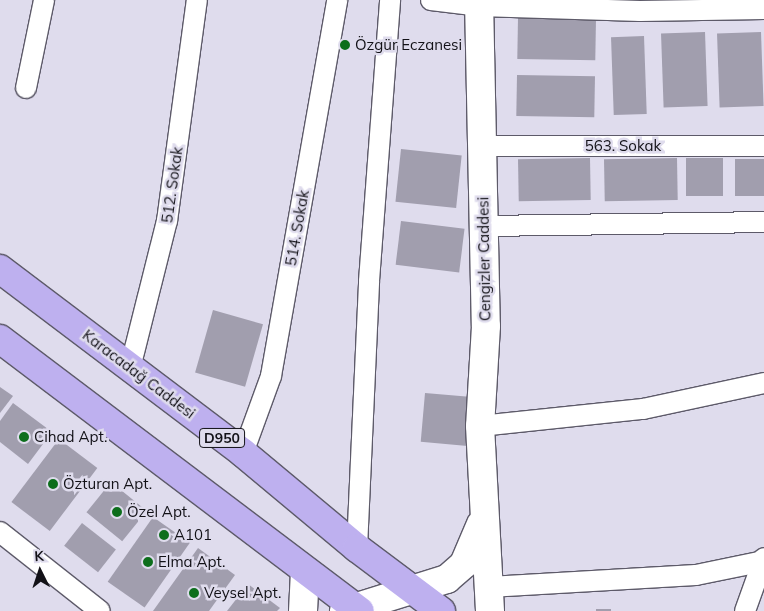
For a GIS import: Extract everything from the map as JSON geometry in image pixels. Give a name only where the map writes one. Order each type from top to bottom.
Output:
[{"type":"highway","name":"Karacadağ Caddesi","points":[[0,269],[242,453],[357,548],[441,611]]},
{"type":"highway","points":[[0,338],[353,610]]},
{"type":"street","points":[[26,88],[44,0]]},
{"type":"street","name":"512. Sokak","points":[[130,368],[167,221],[196,0]]},
{"type":"street","name":"514. Sokak","points":[[242,453],[271,376],[337,0]]},
{"type":"street","points":[[357,548],[369,281],[390,0]]},
{"type":"street","points":[[431,0],[479,3],[641,5],[764,10]]},
{"type":"street","name":"Cengizler Caddesi","points":[[479,3],[486,326],[480,426],[483,518],[489,599]]},
{"type":"street","name":"563. Sokak","points":[[482,146],[764,146]]},
{"type":"street","points":[[484,226],[764,222]]},
{"type":"street","points":[[480,426],[643,409],[764,383]]},
{"type":"street","name":"Cengizler Caddesi","points":[[353,610],[447,579],[457,572],[470,554],[483,518]]},
{"type":"street","points":[[0,532],[100,611]]},
{"type":"street","points":[[468,611],[489,599],[696,575],[764,560]]},
{"type":"street","points":[[745,611],[764,560]]},
{"type":"street","points":[[303,611],[304,571]]},
{"type":"building","points":[[518,18],[596,19],[595,60],[517,59]]},
{"type":"building","points":[[705,32],[708,106],[664,107],[661,34]]},
{"type":"building","points":[[761,32],[764,106],[720,107],[717,34]]},
{"type":"building","points":[[644,36],[647,114],[614,115],[611,37]]},
{"type":"building","points":[[517,75],[595,76],[594,117],[516,116]]},
{"type":"building","points":[[401,149],[462,155],[456,208],[395,202]]},
{"type":"building","points":[[590,158],[591,200],[519,201],[518,159]]},
{"type":"building","points":[[677,158],[678,200],[605,201],[604,159]]},
{"type":"building","points":[[686,158],[723,158],[723,196],[686,196]]},
{"type":"building","points":[[735,159],[764,159],[764,196],[735,196]]},
{"type":"building","points":[[401,221],[465,229],[459,272],[396,265]]},
{"type":"building","points":[[213,310],[263,324],[245,387],[195,372]]},
{"type":"building","points":[[0,387],[13,396],[0,413]]},
{"type":"building","points":[[425,393],[472,397],[468,446],[421,442]]},
{"type":"building","name":"Cihad Apt.","points":[[13,403],[52,432],[28,464],[0,442],[0,421]]},
{"type":"building","name":"Özturan Apt.","points":[[59,439],[97,468],[50,531],[11,502]]},
{"type":"building","name":"Özel Apt.","points":[[111,482],[147,511],[122,541],[86,512]]},
{"type":"building","name":"Elma Apt.","points":[[153,517],[190,543],[145,608],[108,582]]},
{"type":"building","points":[[82,523],[116,549],[98,572],[64,546]]},
{"type":"building","name":"Veysel Apt.","points":[[198,548],[235,575],[209,611],[153,611]]},
{"type":"building","points":[[248,584],[280,608],[277,611],[227,611]]},
{"type":"building","points":[[596,609],[611,609],[611,611],[596,611]]},
{"type":"place","name":"Özgür Eczanesi","points":[[345,45]]},
{"type":"place","name":"Cihad Apt.","points":[[24,437]]},
{"type":"place","name":"Özturan Apt.","points":[[53,484]]},
{"type":"place","name":"Özel Apt.","points":[[117,512]]},
{"type":"place","name":"A101","points":[[164,535]]},
{"type":"place","name":"Elma Apt.","points":[[148,562]]},
{"type":"place","name":"Veysel Apt.","points":[[194,593]]}]
